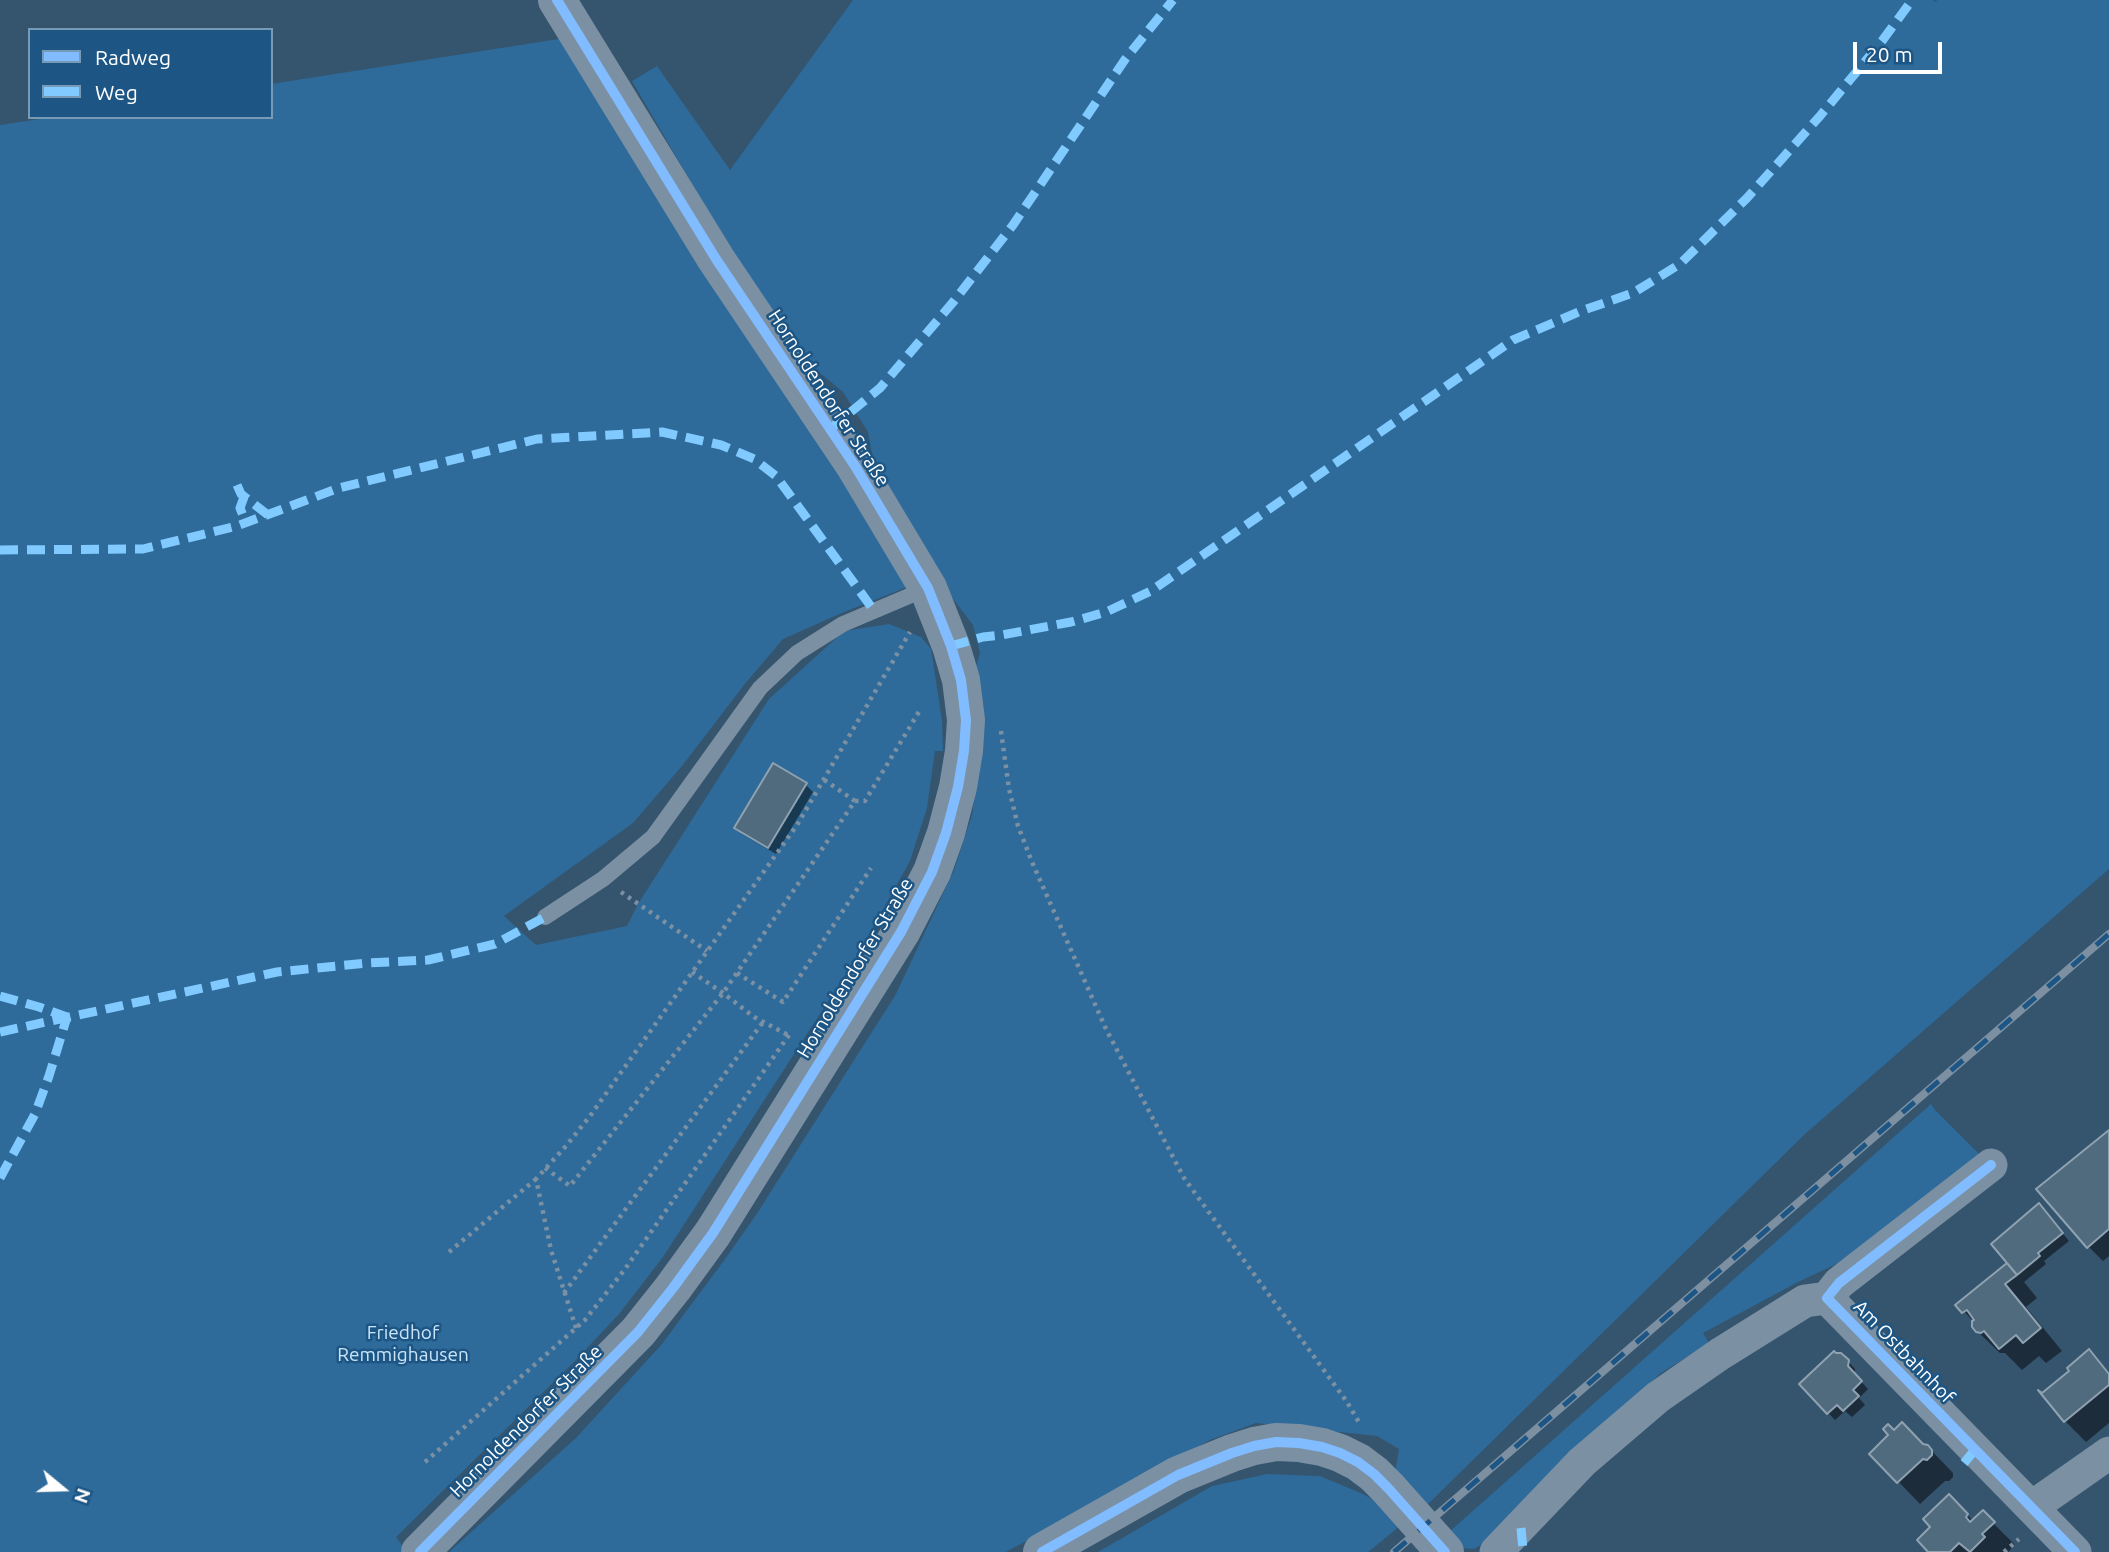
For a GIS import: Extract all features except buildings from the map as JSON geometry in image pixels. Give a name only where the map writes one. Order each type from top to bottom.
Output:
[{"type":"street","name":"Hornoldendorfer Straße","points":[[420,1552],[638,1332],[713,1233],[901,932],[932,872],[946,833],[964,751],[966,720],[961,680],[951,646],[930,594],[855,466],[716,258],[557,0]]},
{"type":"street","name":"Am Ostbahnhof","points":[[1496,1552],[1582,1462],[1658,1397],[1720,1354],[1805,1301],[1826,1298],[1839,1283],[1992,1165]]},
{"type":"street","name":"Am Ostbahnhof","points":[[1826,1298],[2076,1552]]},
{"type":"street","points":[[1042,1552],[1178,1475],[1243,1450],[1276,1442],[1322,1447],[1357,1462],[1388,1488],[1444,1552]]},
{"type":"street","points":[[2032,1507],[2109,1453]]},
{"type":"lane","points":[[545,917],[603,879],[653,837],[760,688],[797,653],[843,624],[930,594]]},
{"type":"path","points":[[449,1252],[536,1179],[590,1116],[797,825],[930,594]]},
{"type":"path","points":[[823,779],[855,801],[865,801],[920,710]]},
{"type":"path","points":[[1000,722],[1009,789],[1018,826],[1106,1029],[1184,1178],[1347,1402],[1363,1429]]},
{"type":"path","points":[[545,1168],[570,1186],[723,993],[855,801]]},
{"type":"path","points":[[737,973],[783,1002],[872,868]]},
{"type":"path","points":[[603,879],[707,951]]},
{"type":"path","points":[[692,972],[763,1022],[823,1057]]},
{"type":"path","points":[[564,1294],[763,1022]]},
{"type":"path","points":[[425,1462],[576,1328],[625,1269],[789,1035]]},
{"type":"path","points":[[536,1179],[551,1250],[576,1328]]},
{"type":"green space","points":[[853,0],[2109,0],[2109,869],[1805,1134],[1424,1508],[1395,1473],[1399,1449],[1377,1436],[1256,1423],[1210,1440],[1006,1552],[449,1552],[576,1438],[662,1344],[728,1255],[896,994],[954,870],[972,815],[982,748],[975,670],[980,653],[973,625],[940,582],[877,481],[868,432],[843,392],[802,358],[728,246],[632,81],[657,66],[730,170]]},
{"type":"green space","name":"Friedhof Remmighausen","points":[[565,38],[910,586],[783,639],[633,823],[504,916],[536,945],[627,926],[638,904],[769,699],[844,631],[889,624],[921,637],[931,649],[942,720],[943,751],[935,751],[927,808],[910,861],[856,958],[663,1257],[619,1314],[574,1362],[396,1537],[404,1548],[401,1552],[0,1552],[0,125],[40,119],[273,119],[273,84]]},
{"type":"green space","points":[[1931,1104],[1983,1158],[1845,1260],[1703,1333],[1709,1343],[1661,1373],[1485,1542],[1474,1549],[1462,1548],[1448,1533]]},
{"type":"green space","points":[[1267,1474],[1320,1476],[1382,1505],[1400,1526],[1368,1552],[1098,1552],[1212,1486]]},
{"type":"railway","points":[[1394,1552],[2109,934]]},
{"type":"marked path","points":[[830,429],[880,388],[954,301],[1013,225],[1126,58],[1173,0]]},
{"type":"marked path","points":[[951,646],[983,637],[1071,622],[1106,612],[1151,591],[1513,340],[1581,311],[1633,293],[1680,264],[1747,198],[1820,116],[1912,0]]},
{"type":"marked path","points":[[0,550],[143,549],[237,526],[339,488],[537,439],[662,432],[721,445],[754,459],[776,476],[875,612]]},
{"type":"marked path","points":[[237,485],[241,494],[268,515]]},
{"type":"marked path","points":[[244,497],[240,508],[246,523]]},
{"type":"marked path","points":[[0,1032],[277,972],[428,960],[495,944],[545,917]]},
{"type":"marked path","points":[[0,996],[67,1017]]},
{"type":"marked path","points":[[0,1178],[35,1114],[67,1017]]},
{"type":"marked path","points":[[1964,1463],[1974,1451]]},
{"type":"marked path","points":[[1521,1528],[1523,1550]]},
{"type":"cycle path","points":[[420,1552],[638,1332],[713,1233],[901,932],[932,872],[946,833],[964,751],[966,720],[961,680],[928,588],[855,466],[716,259],[557,0]]},
{"type":"cycle path","points":[[1991,1165],[1839,1283],[1827,1298],[2075,1552]]},
{"type":"cycle path","points":[[1042,1552],[1178,1475],[1232,1453],[1276,1442],[1322,1447],[1358,1462],[1388,1488],[1445,1552]]}]
